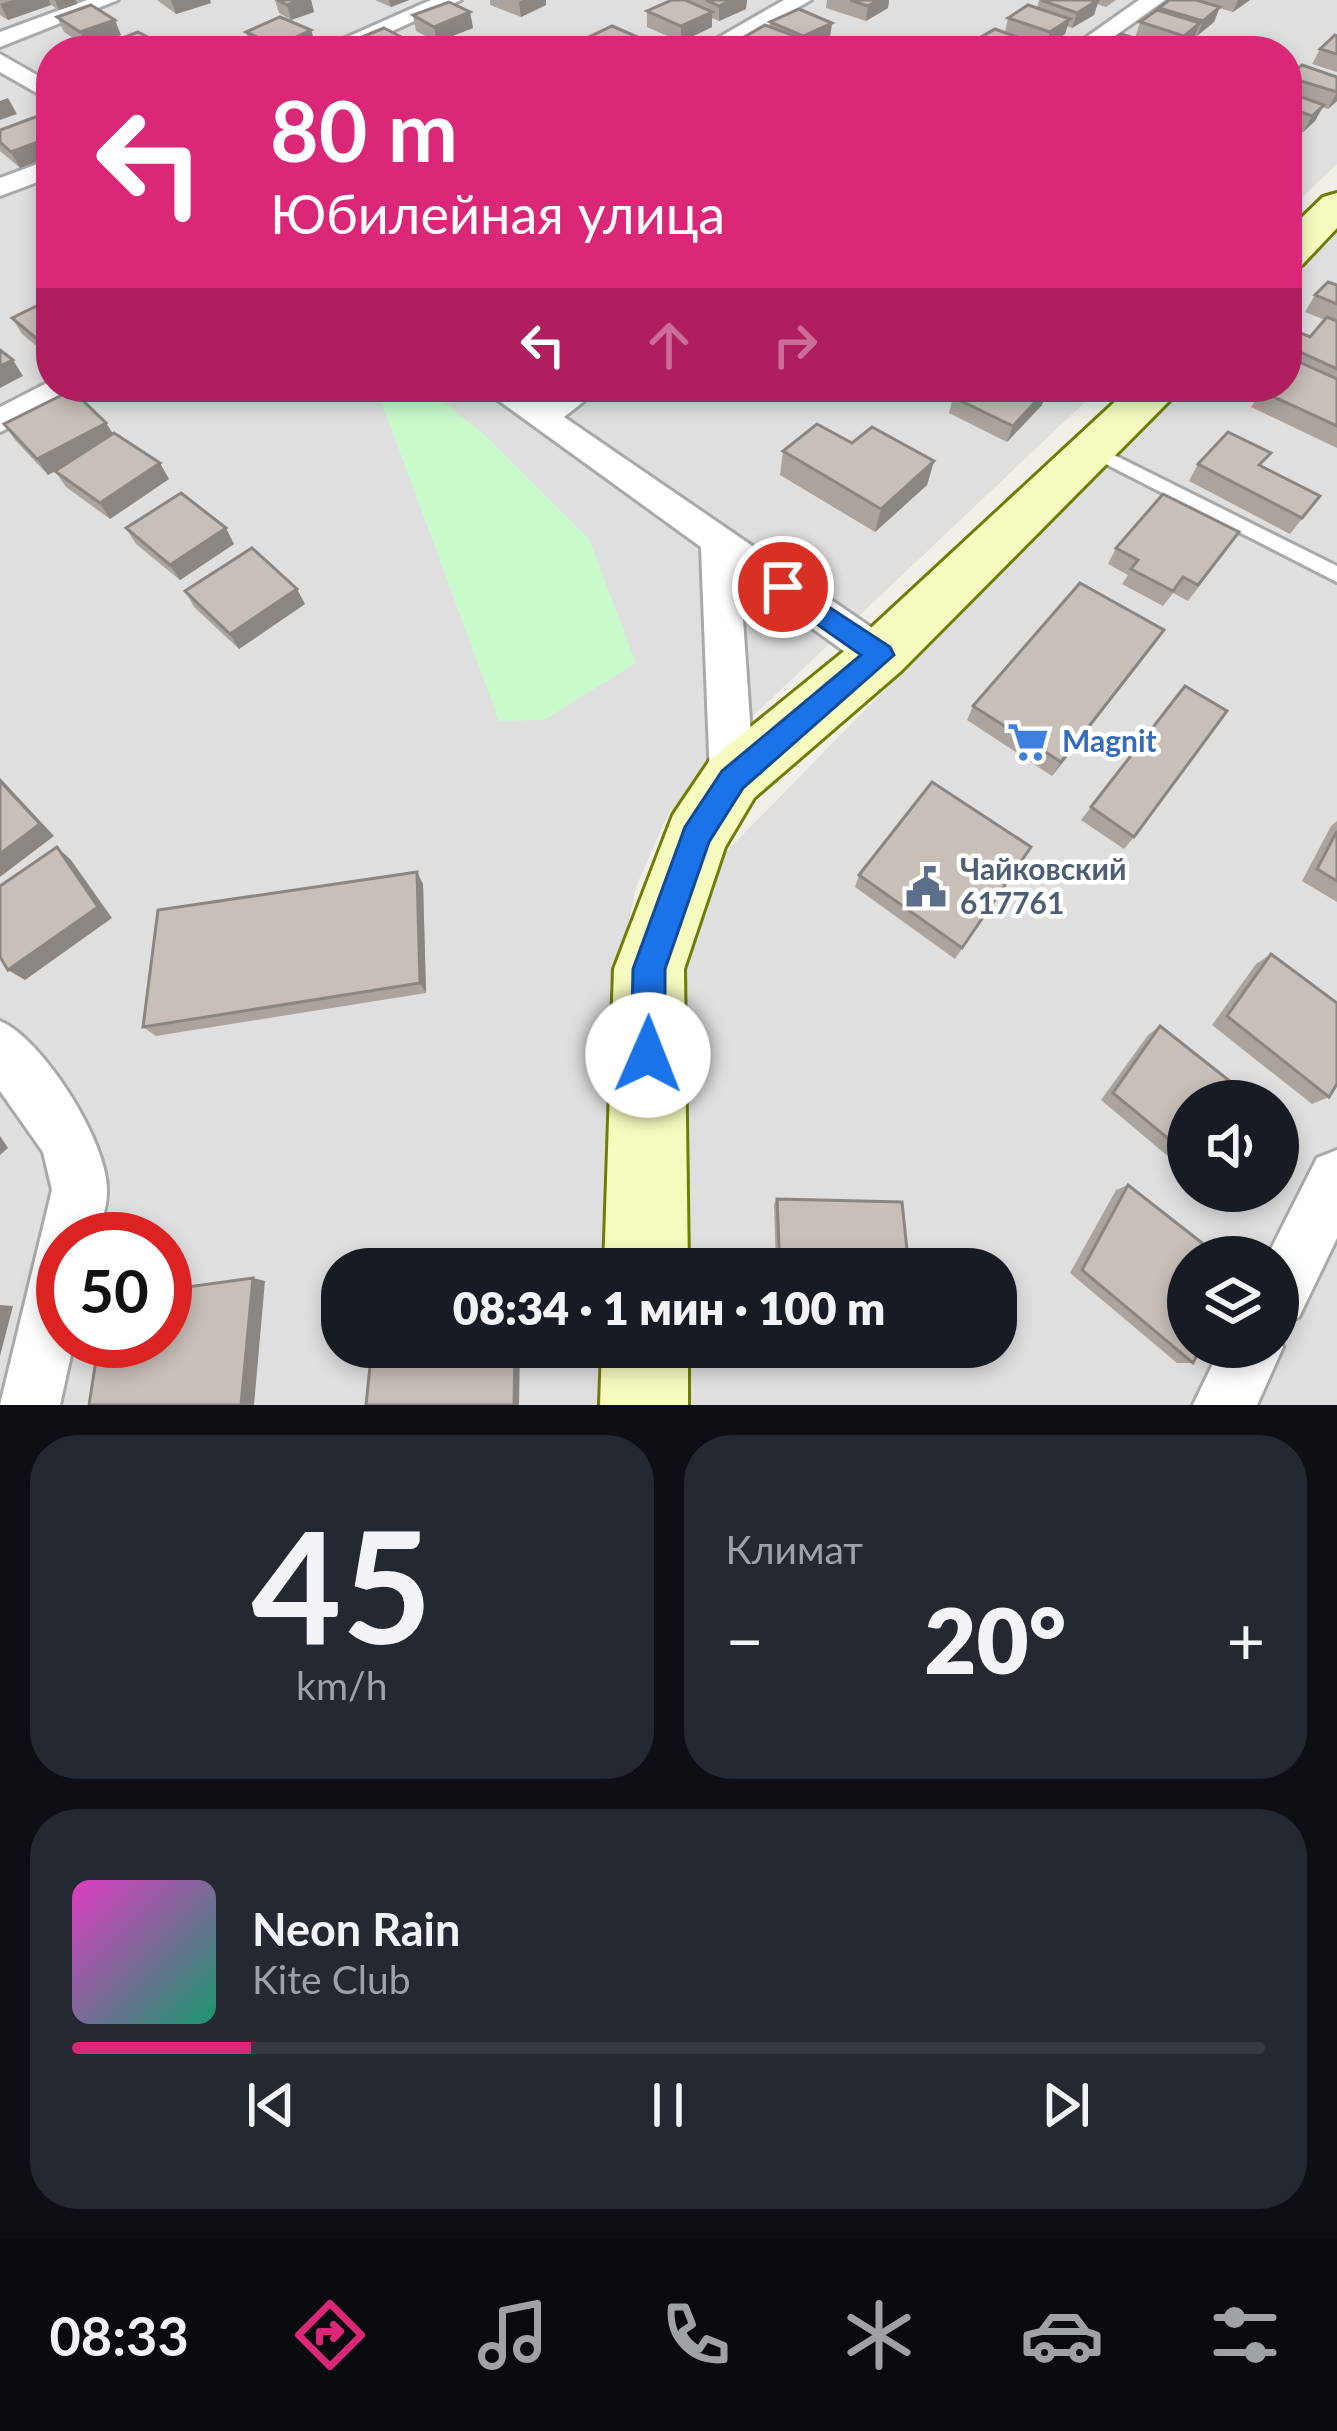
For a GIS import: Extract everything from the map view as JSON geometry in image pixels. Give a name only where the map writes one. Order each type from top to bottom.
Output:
[{"type":"main road","points":[[1302,241],[1337,205]]},
{"type":"main road","points":[[646,1248],[649,969],[696,836],[733,779],[880,655],[1144,402]]},
{"type":"main road","points":[[644,1405],[645,1368]]},
{"type":"street","points":[[0,40],[107,0]]},
{"type":"street","points":[[364,36],[450,0]]},
{"type":"street","points":[[734,36],[800,0]]},
{"type":"street","points":[[1101,36],[1154,0]]},
{"type":"street","points":[[0,61],[36,84]]},
{"type":"street","points":[[0,188],[36,173]]},
{"type":"street","points":[[0,421],[37,402]]},
{"type":"street","points":[[518,402],[880,655]]},
{"type":"street","points":[[540,417],[562,402]]},
{"type":"street","points":[[718,541],[733,779]]},
{"type":"street","points":[[0,1047],[68,1140],[80,1190],[75,1212]]},
{"type":"street","points":[[1299,1254],[1337,1178]]},
{"type":"street","points":[[29,1405],[38,1368]]},
{"type":"street","points":[[1224,1405],[1242,1368]]},
{"type":"lane","points":[[1096,452],[1337,575]]},
{"type":"shaded area","points":[[0,0],[1337,0],[1337,164],[1302,198],[1302,36],[36,36],[36,402],[1085,402],[755,714],[668,814],[636,887],[613,994],[608,1248],[321,1248],[321,1368],[606,1368],[605,1405],[0,1405]]},
{"type":"shaded area","points":[[1337,226],[1337,1405],[685,1405],[684,1368],[1017,1368],[1017,1248],[682,1248],[676,1005],[693,924],[722,856],[1166,402],[1302,402],[1302,262]]},
{"type":"green space","points":[[382,402],[444,402],[489,439],[589,539],[636,663],[544,720],[499,721]]},
{"type":"building","points":[[672,0],[685,0],[712,12],[681,26],[647,11]]},
{"type":"building","points":[[1041,0],[1098,0],[1077,13]]},
{"type":"building","points":[[1169,0],[1196,0],[1220,7],[1203,21],[1159,8]]},
{"type":"building","points":[[449,2],[470,12],[434,27],[413,15]]},
{"type":"building","points":[[91,5],[115,20],[80,32],[57,17]]},
{"type":"building","points":[[1028,5],[1070,19],[1050,32],[1008,18]]},
{"type":"building","points":[[799,9],[832,23],[803,36],[770,22]]},
{"type":"building","points":[[1157,10],[1200,23],[1184,36],[1140,22]]},
{"type":"building","points":[[280,17],[311,30],[298,36],[246,32]]},
{"type":"building","points":[[765,25],[795,36],[746,36]]},
{"type":"building","points":[[612,26],[635,36],[591,36]]},
{"type":"building","points":[[384,28],[399,36],[365,36]]},
{"type":"building","points":[[995,29],[1014,36],[983,36]]},
{"type":"building","points":[[1335,35],[1337,54],[1320,49]]},
{"type":"building","points":[[1302,65],[1337,77],[1337,92],[1302,81]]},
{"type":"building","points":[[1302,97],[1324,105],[1312,116],[1302,112]]},
{"type":"building","points":[[36,117],[36,143],[11,152],[0,142],[0,130]]},
{"type":"building","points":[[1328,282],[1337,285],[1337,304],[1315,295]]},
{"type":"building","points":[[36,306],[36,338],[12,318]]},
{"type":"building","points":[[1327,317],[1337,321],[1337,369],[1302,353],[1302,334],[1310,337]]},
{"type":"building","points":[[0,350],[13,360],[0,366]]},
{"type":"building","points":[[1302,363],[1337,379],[1337,426],[1285,402],[1302,402]]},
{"type":"building","points":[[48,402],[84,402],[106,423],[37,459],[4,424]]},
{"type":"building","points":[[963,402],[1035,402],[1013,426]]},
{"type":"building","points":[[817,424],[852,443],[872,427],[934,461],[881,509],[783,451]]},
{"type":"building","points":[[1228,432],[1271,453],[1259,465],[1320,496],[1302,518],[1198,464]]},
{"type":"building","points":[[114,433],[160,463],[100,503],[55,471]]},
{"type":"building","points":[[181,493],[226,528],[170,565],[126,528]]},
{"type":"building","points":[[1163,494],[1239,532],[1198,585],[1183,577],[1173,591],[1131,569],[1138,560],[1116,548]]},
{"type":"building","points":[[252,548],[297,589],[230,634],[185,591]]},
{"type":"building","points":[[1080,583],[1164,630],[1061,762],[973,706]]},
{"type":"building","points":[[1185,686],[1227,711],[1134,837],[1091,807]]},
{"type":"building","points":[[0,781],[40,824],[0,854]]},
{"type":"building","points":[[932,782],[1031,847],[962,948],[859,875]]},
{"type":"building","points":[[1337,831],[1337,881],[1317,869]]},
{"type":"building","points":[[57,847],[98,907],[8,970],[0,957],[0,886]]},
{"type":"building","points":[[417,872],[420,983],[143,1027],[158,910]]},
{"type":"building","points":[[1271,954],[1337,1003],[1337,1084],[1329,1097],[1227,1016]]},
{"type":"building","points":[[1160,1026],[1228,1080],[1167,1080],[1167,1138],[1113,1093]]},
{"type":"building","points":[[1128,1185],[1193,1236],[1167,1236],[1167,1341],[1082,1270]]},
{"type":"building","points":[[777,1199],[902,1202],[907,1248],[779,1248]]},
{"type":"building","points":[[253,1278],[241,1405],[89,1405],[95,1368],[192,1368],[192,1286]]},
{"type":"building","points":[[370,1368],[515,1368],[514,1405],[366,1405]]},
{"type":"place","name":"Magnit","points":[[1028,742]]},
{"type":"place","name":"Чайковский 617761","points":[[926,887]]},
{"type":"route","points":[[648,1055],[649,969],[696,836],[733,779],[880,655],[783,587]]}]
